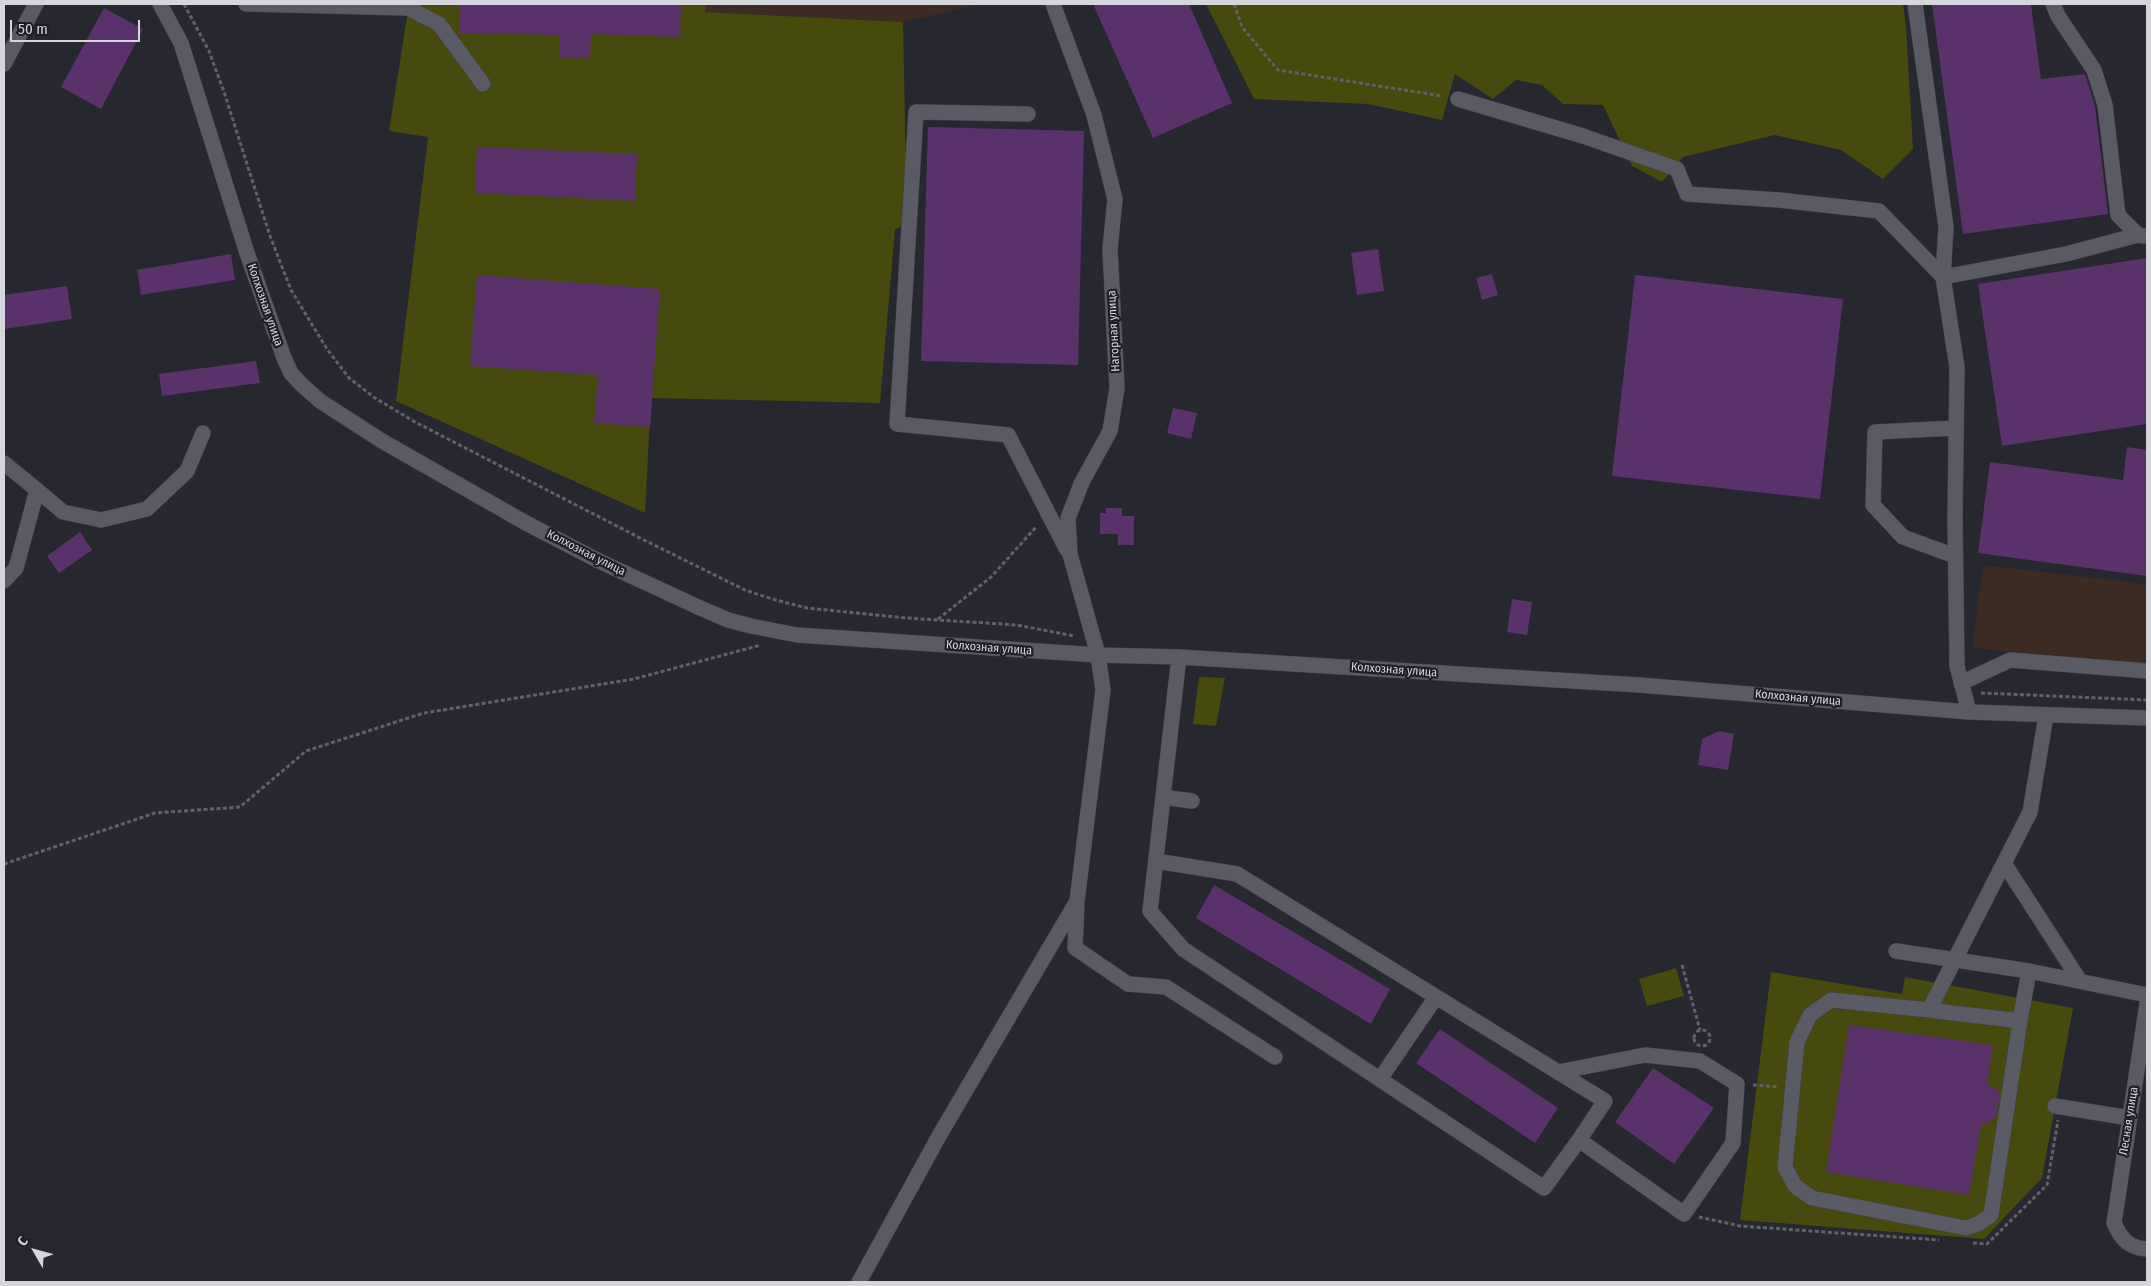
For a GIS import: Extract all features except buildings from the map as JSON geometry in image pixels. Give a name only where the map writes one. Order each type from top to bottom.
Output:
[{"type":"street","points":[[6,55],[36,4]]},
{"type":"street","name":"Колхозная улица","points":[[160,4],[181,44],[247,253],[284,358],[291,373],[301,384],[320,401],[382,441],[526,523],[599,561],[728,620],[773,632],[797,635],[1096,648],[1179,657],[1639,685],[1969,712],[2147,718]]},
{"type":"street","points":[[246,4],[408,8],[439,24],[483,84]]},
{"type":"street","name":"Нагорная улица","points":[[1053,4],[1094,115],[1115,199],[1110,249],[1117,388],[1110,431],[1082,482],[1068,518],[1070,556],[1096,648],[1102,690],[1076,901],[1075,948],[1128,984],[1166,986],[1275,1057]]},
{"type":"street","points":[[1915,4],[1946,227],[1943,277],[1957,367],[1955,556],[1957,666],[1969,712]]},
{"type":"street","points":[[2053,4],[2058,16],[2094,70],[2105,106],[2118,216],[2142,235]]},
{"type":"street","points":[[1458,99],[1583,136],[1677,169],[1688,194],[1779,200],[1880,211],[1943,277]]},
{"type":"street","points":[[1028,114],[916,112],[897,424],[1008,435],[1070,556]]},
{"type":"street","points":[[1943,277],[2066,254],[2142,235]]},
{"type":"street","points":[[1955,556],[1903,537],[1873,505],[1875,432],[1956,428]]},
{"type":"street","points":[[4,463],[63,512],[100,520],[147,509],[187,471],[203,433]]},
{"type":"street","points":[[4,581],[16,568],[36,490]]},
{"type":"street","points":[[1156,861],[1237,874],[1605,1101],[1544,1188],[1183,949],[1150,911],[1179,657]]},
{"type":"street","points":[[1963,688],[1996,658],[2010,660],[2044,659],[2142,669]]},
{"type":"street","points":[[1930,1010],[2030,812],[2046,716]]},
{"type":"street","points":[[1163,797],[1192,801]]},
{"type":"street","points":[[2004,863],[2080,982]]},
{"type":"street","points":[[859,1282],[939,1136],[1076,901]]},
{"type":"street","points":[[1896,951],[2029,971],[2147,995]]},
{"type":"street","points":[[2020,1021],[1831,1000],[1810,1015],[1797,1042],[1785,1167],[1796,1186],[1812,1198],[1966,1228],[1978,1224],[1991,1215],[2029,971]]},
{"type":"street","points":[[1380,1079],[1436,997]]},
{"type":"street","name":"Лесная улица","points":[[2147,1011],[2114,1223],[2120,1237],[2128,1244],[2147,1250]]},
{"type":"street","points":[[1558,1072],[1645,1056],[1700,1061],[1737,1084],[1733,1143],[1684,1214],[1579,1140]]},
{"type":"street","points":[[2055,1106],[2130,1118]]},
{"type":"path","points":[[184,4],[208,51],[218,76],[270,236],[290,290],[326,349],[349,378],[375,398],[415,422],[745,590],[807,608],[906,618],[1016,625],[1096,648]]},
{"type":"path","points":[[1234,4],[1242,27],[1278,70],[1458,99]]},
{"type":"path","points":[[938,619],[991,577],[1049,514]]},
{"type":"path","points":[[4,864],[155,813],[240,807],[306,751],[424,713],[634,679],[769,643]]},
{"type":"path","points":[[1963,688],[2147,700]]},
{"type":"path","points":[[1682,965],[1700,1030]]},
{"type":"path","points":[[1700,1030],[1705,1031],[1709,1035],[1710,1040],[1704,1046],[1699,1046],[1694,1041],[1695,1033],[1700,1030]]},
{"type":"path","points":[[1967,1242],[1987,1244],[2047,1185],[2058,1118],[2067,1120]]},
{"type":"path","points":[[1684,1214],[1740,1226],[1947,1241]]},
{"type":"shaded area","points":[[409,4],[706,4],[705,12],[903,22],[907,222],[895,230],[880,403],[651,398],[645,513],[396,401],[428,137],[389,131]]},
{"type":"shaded area","points":[[706,4],[981,4],[903,22],[705,12]]},
{"type":"shaded area","points":[[1206,4],[1903,4],[1913,149],[1883,179],[1841,150],[1775,135],[1683,157],[1662,182],[1632,166],[1603,105],[1563,104],[1542,85],[1516,80],[1493,99],[1455,74],[1442,120],[1368,104],[1254,99]]},
{"type":"shaded area","points":[[1983,565],[2147,584],[2147,666],[1972,648]]},
{"type":"shaded area","points":[[1199,677],[1225,678],[1216,726],[1193,724]]},
{"type":"shaded area","points":[[1676,968],[1684,996],[1647,1006],[1639,979]]},
{"type":"shaded area","points":[[1771,972],[1902,994],[1905,977],[2073,1008],[2042,1178],[1984,1239],[1740,1220]]}]
